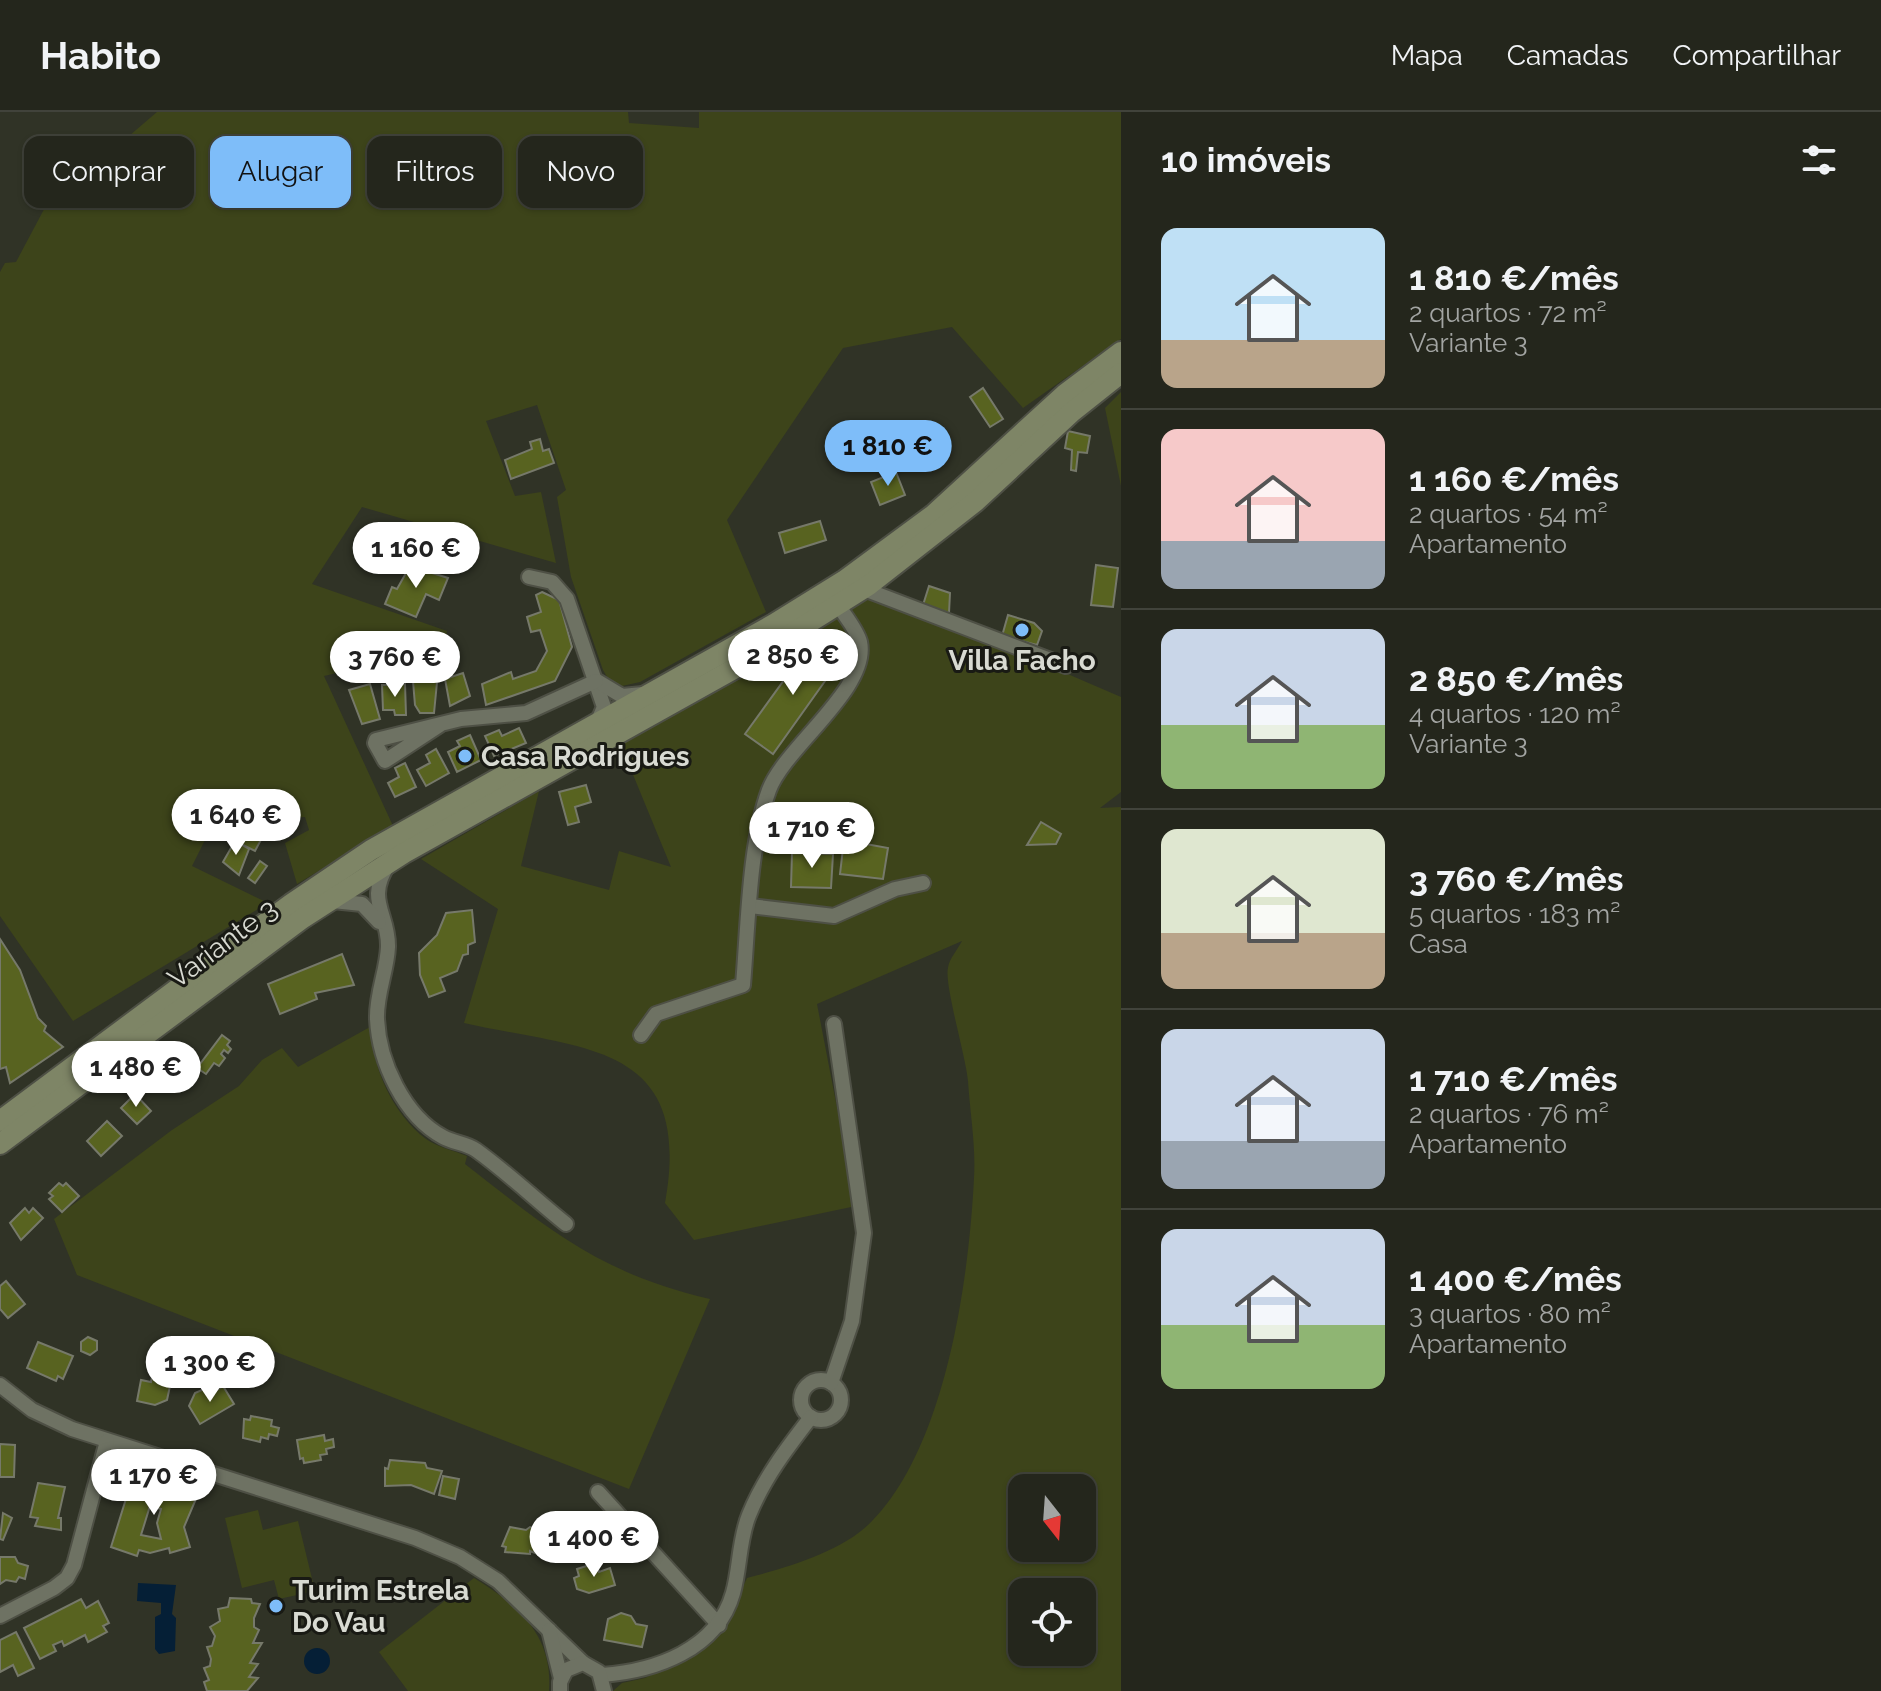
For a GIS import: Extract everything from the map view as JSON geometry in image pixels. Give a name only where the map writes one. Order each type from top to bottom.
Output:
[{"type":"main road","name":"Variante 3","points":[[0,1121],[291,904],[371,850],[804,606],[889,548],[964,488],[1065,394],[1121,352]]},
{"type":"main road","name":"Variante 3","points":[[0,1144],[328,902],[391,861],[748,661],[864,589],[944,528],[1072,412],[1121,373]]},
{"type":"street","points":[[529,577],[552,582],[561,588],[604,707],[596,724]]},
{"type":"street","points":[[864,589],[1066,666]]},
{"type":"street","points":[[641,1035],[656,1014],[743,985],[750,906],[769,790],[780,769],[854,677],[860,642],[838,605]]},
{"type":"street","points":[[596,681],[622,696],[654,691]]},
{"type":"street","points":[[440,725],[526,713],[596,681]]},
{"type":"street","points":[[391,861],[382,874],[377,893],[388,947],[380,978],[377,1019],[380,1040],[398,1089],[420,1121],[477,1151],[566,1224]]},
{"type":"street","points":[[750,906],[834,916],[895,889],[923,883]]},
{"type":"street","points":[[328,902],[343,899],[369,908],[386,936]]},
{"type":"street","points":[[831,1383],[852,1321],[864,1233],[834,1024]]},
{"type":"street","points":[[816,1381],[831,1383],[841,1396],[838,1410],[826,1419],[811,1417],[802,1404],[804,1390],[816,1381]]},
{"type":"street","points":[[0,1385],[32,1410],[107,1441],[415,1538],[460,1557],[498,1581],[583,1663],[602,1675],[604,1691]]},
{"type":"street","points":[[602,1675],[670,1662],[719,1625],[733,1596],[748,1518],[766,1477],[811,1417]]},
{"type":"street","points":[[0,1616],[67,1578],[74,1565],[107,1441]]},
{"type":"street","points":[[598,1492],[719,1625]]},
{"type":"street","points":[[549,1630],[561,1684]]},
{"type":"street","points":[[561,1684],[570,1667],[583,1663]]},
{"type":"green space","points":[[157,112],[628,112],[629,123],[699,128],[699,112],[1121,112],[1121,339],[1023,408],[952,327],[843,348],[727,520],[766,612],[640,682],[622,686],[610,682],[603,670],[571,577],[557,497],[566,490],[537,405],[486,421],[515,496],[541,492],[556,563],[362,507],[312,584],[447,631],[444,648],[324,676],[393,826],[297,884],[285,843],[309,830],[305,817],[290,818],[285,829],[279,832],[225,800],[192,866],[268,903],[73,1021],[0,916],[0,272],[5,263],[16,262],[45,208],[194,208],[194,136],[129,136]]},
{"type":"green space","points":[[1121,392],[1121,486],[1105,408]]},
{"type":"green space","points":[[875,591],[1121,697],[1121,792],[1100,808],[1121,807],[1121,1691],[613,1691],[622,1683],[645,1678],[677,1662],[725,1627],[747,1578],[796,1563],[846,1541],[872,1521],[897,1489],[918,1450],[949,1359],[959,1311],[971,1219],[974,1142],[968,1081],[948,976],[950,961],[962,941],[817,1004],[856,1206],[694,1240],[665,1203],[670,1150],[663,1111],[646,1082],[620,1063],[588,1049],[464,1023],[498,909],[421,859],[539,791],[521,866],[609,890],[619,851],[671,867],[620,743]]},
{"type":"green space","points":[[370,1027],[375,1058],[386,1089],[403,1116],[426,1139],[467,1156],[465,1164],[525,1210],[607,1263],[671,1289],[710,1299],[629,1489],[77,1275],[54,1219],[172,1130],[239,1086],[262,1060],[282,1048],[298,1067]]},
{"type":"green space","points":[[258,1510],[263,1530],[298,1521],[315,1591],[279,1599],[274,1580],[242,1588],[225,1518]]},
{"type":"green space","points":[[474,1578],[505,1599],[530,1624],[545,1654],[549,1691],[408,1691],[379,1652]]},
{"type":"water","points":[[138,1583],[176,1585],[172,1614],[176,1618],[175,1651],[159,1654],[155,1649],[155,1617],[161,1614],[161,1603],[137,1601]]},
{"type":"water","points":[[317,1648],[326,1652],[330,1661],[326,1670],[317,1674],[308,1670],[304,1661],[308,1652]]},
{"type":"building","points":[[983,388],[1003,419],[990,427],[970,397]]},
{"type":"building","points":[[1068,431],[1090,436],[1087,453],[1078,452],[1076,471],[1071,470],[1072,450],[1065,448]]},
{"type":"building","points":[[540,439],[543,451],[549,449],[554,463],[511,479],[505,460],[532,449],[530,442]]},
{"type":"building","points":[[896,472],[905,495],[880,505],[871,482]]},
{"type":"building","points":[[820,521],[826,540],[785,553],[779,533]]},
{"type":"building","points":[[1096,565],[1118,568],[1113,607],[1091,605]]},
{"type":"building","points":[[410,566],[448,578],[439,600],[426,594],[416,617],[385,604],[392,587],[397,589]]},
{"type":"building","points":[[929,586],[950,593],[949,613],[923,605]]},
{"type":"building","points":[[542,592],[559,600],[572,647],[555,681],[486,705],[482,684],[511,672],[513,679],[536,671],[547,651],[540,630],[531,632],[527,617],[541,612],[536,595]]},
{"type":"building","points":[[1008,615],[1034,623],[1042,631],[1037,645],[1002,636]]},
{"type":"building","points":[[813,640],[840,660],[773,754],[745,734]]},
{"type":"building","points":[[438,672],[434,713],[420,713],[415,705],[413,681],[422,680],[422,674]]},
{"type":"building","points":[[463,673],[470,696],[450,706],[445,679]]},
{"type":"building","points":[[370,684],[380,719],[362,724],[349,690]]},
{"type":"building","points":[[405,684],[406,715],[383,710],[382,685]]},
{"type":"building","points":[[519,728],[526,743],[494,756],[485,736],[499,730],[502,736]]},
{"type":"building","name":"Casa Rodrigues","points":[[470,735],[481,760],[457,772],[448,752],[460,746],[457,741]]},
{"type":"building","points":[[436,749],[449,773],[426,786],[417,770],[430,763],[426,755]]},
{"type":"building","points":[[405,763],[416,787],[395,797],[388,783],[399,777],[395,768]]},
{"type":"building","points":[[586,785],[591,802],[575,807],[579,822],[568,825],[559,792]]},
{"type":"building","points":[[246,819],[263,827],[259,834],[263,836],[255,851],[235,841]]},
{"type":"building","points":[[1041,822],[1061,834],[1056,844],[1027,845]]},
{"type":"building","points":[[844,840],[888,848],[883,879],[840,874]]},
{"type":"building","points":[[235,841],[249,849],[239,875],[223,862]]},
{"type":"building","points":[[792,853],[833,854],[831,888],[791,887]]},
{"type":"building","points":[[260,861],[267,866],[255,883],[248,878]]},
{"type":"building","points":[[472,910],[475,942],[468,945],[468,954],[463,955],[457,971],[440,978],[445,991],[429,997],[420,975],[419,953],[437,935],[446,913]]},
{"type":"building","points":[[0,939],[20,970],[38,1018],[46,1026],[44,1031],[63,1047],[10,1083],[6,1067],[0,1069]]},
{"type":"building","points":[[342,954],[354,985],[315,993],[317,999],[280,1014],[268,984]]},
{"type":"building","points":[[222,1035],[230,1041],[227,1045],[231,1049],[228,1053],[224,1050],[221,1054],[225,1058],[219,1066],[214,1063],[206,1074],[197,1068]]},
{"type":"building","points":[[135,1094],[151,1111],[137,1124],[121,1108]]},
{"type":"building","points":[[107,1121],[122,1136],[101,1156],[87,1141]]},
{"type":"building","points":[[59,1183],[63,1186],[66,1183],[79,1196],[62,1212],[49,1199],[53,1196],[49,1193]]},
{"type":"building","points":[[25,1208],[29,1213],[33,1208],[43,1218],[21,1240],[10,1223]]},
{"type":"building","points":[[6,1281],[25,1304],[8,1318],[0,1309],[0,1286]]},
{"type":"building","points":[[88,1337],[97,1341],[97,1350],[90,1355],[81,1351],[81,1342]]},
{"type":"building","points":[[38,1342],[73,1356],[63,1379],[58,1376],[56,1381],[27,1368]]},
{"type":"building","points":[[158,1369],[173,1372],[167,1400],[155,1405],[137,1401],[141,1380],[151,1382],[152,1377],[156,1378]]},
{"type":"building","points":[[223,1386],[234,1404],[200,1424],[189,1406],[195,1393],[204,1389],[214,1392]]},
{"type":"building","points":[[251,1416],[272,1420],[271,1426],[279,1428],[277,1436],[269,1434],[268,1439],[261,1437],[260,1442],[243,1438],[244,1419],[250,1420]]},
{"type":"building","points":[[324,1435],[325,1441],[333,1439],[334,1447],[326,1449],[327,1454],[320,1455],[321,1460],[304,1463],[303,1458],[300,1459],[297,1440]]},
{"type":"building","points":[[0,1444],[15,1445],[14,1477],[0,1477]]},
{"type":"building","points":[[390,1460],[425,1463],[427,1468],[442,1471],[434,1494],[411,1485],[385,1486],[385,1468],[388,1469]]},
{"type":"building","points":[[134,1473],[198,1494],[184,1527],[190,1547],[170,1553],[169,1548],[150,1553],[139,1550],[137,1556],[111,1547]],"holes":[[[150,1506],[161,1509],[157,1523],[161,1539],[141,1535]]]},
{"type":"building","points":[[443,1476],[459,1479],[455,1499],[439,1495]]},
{"type":"building","points":[[38,1483],[65,1487],[58,1518],[61,1518],[61,1530],[35,1526],[38,1518],[30,1517]]},
{"type":"building","points":[[3,1513],[12,1518],[3,1540],[0,1539]]},
{"type":"building","points":[[510,1527],[526,1530],[530,1527],[561,1538],[553,1560],[530,1551],[530,1554],[505,1552],[506,1547],[502,1546]]},
{"type":"building","points":[[0,1557],[15,1557],[18,1563],[28,1566],[25,1579],[19,1577],[16,1582],[6,1580],[0,1584]]},
{"type":"building","points":[[596,1563],[599,1572],[610,1568],[615,1585],[589,1593],[577,1589],[574,1578],[579,1576],[577,1569]]},
{"type":"building","points":[[230,1598],[251,1599],[252,1603],[260,1604],[254,1618],[254,1627],[259,1630],[253,1643],[262,1643],[250,1663],[258,1664],[249,1677],[258,1678],[247,1691],[207,1691],[204,1682],[209,1680],[204,1668],[210,1666],[211,1659],[207,1647],[212,1646],[215,1636],[210,1627],[220,1621],[218,1609],[228,1607]]},
{"type":"building","points":[[81,1599],[86,1608],[98,1601],[109,1623],[103,1626],[107,1632],[88,1642],[85,1635],[64,1646],[62,1641],[53,1645],[56,1651],[40,1659],[24,1628]]},
{"type":"building","points":[[621,1613],[631,1616],[636,1624],[647,1626],[642,1647],[604,1640],[608,1619]]},
{"type":"building","points":[[16,1632],[34,1668],[18,1676],[13,1665],[0,1672],[0,1640]]},
{"type":"place","name":"Villa Facho","points":[[1022,630]]},
{"type":"place","name":"Casa Rodrigues","points":[[465,756]]},
{"type":"place","name":"Turim Estrela Do Vau","points":[[276,1606]]}]
